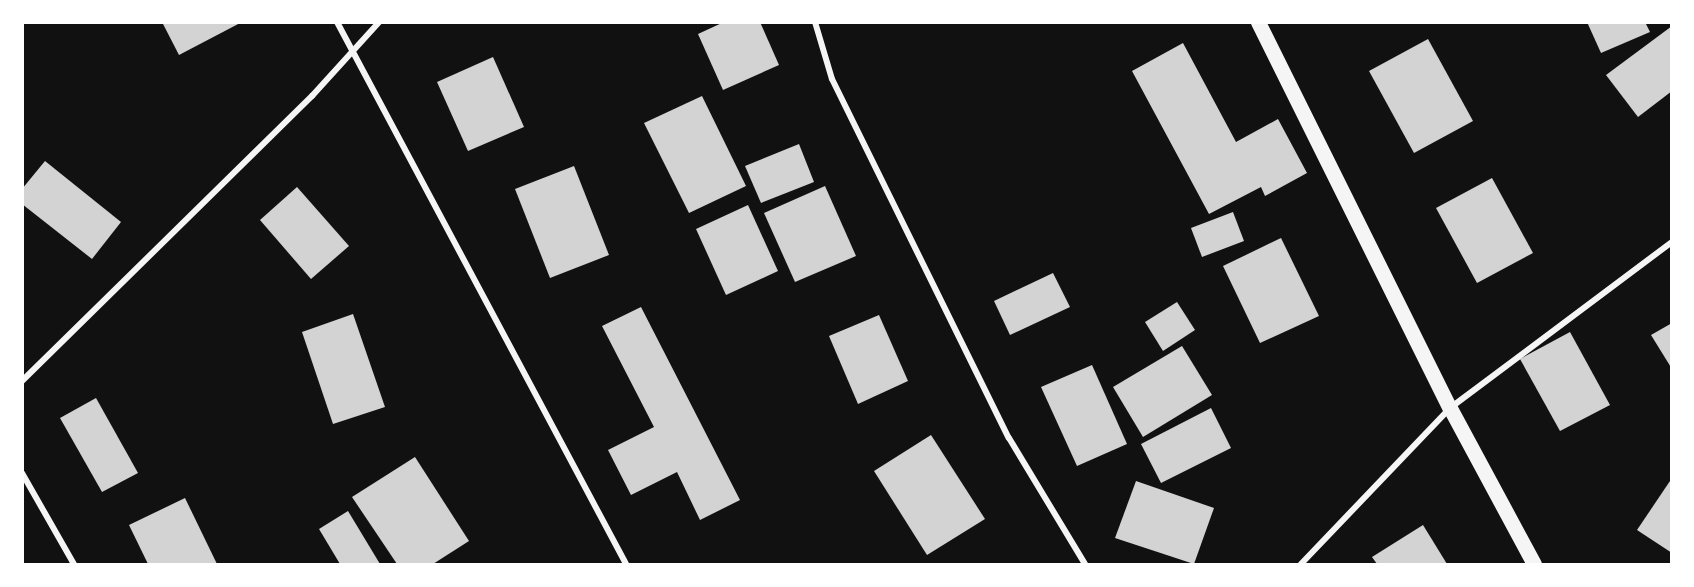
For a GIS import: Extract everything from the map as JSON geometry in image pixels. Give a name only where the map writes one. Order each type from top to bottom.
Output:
[{"type":"main road","points":[[1258,22],[1450,408],[1534,564]]},
{"type":"street","points":[[338,22],[626,564]]},
{"type":"street","points":[[22,381],[312,96],[379,22]]},
{"type":"street","points":[[815,22],[832,79],[1009,438],[1085,564]]},
{"type":"street","points":[[1301,564],[1450,408],[1671,242]]},
{"type":"street","points":[[22,472],[74,564]]},
{"type":"building","points":[[162,22],[242,22],[179,55]]},
{"type":"building","points":[[724,22],[760,22],[779,65],[723,90],[698,34]]},
{"type":"building","points":[[1587,22],[1645,22],[1650,32],[1601,53]]},
{"type":"building","points":[[1672,26],[1672,91],[1638,117],[1606,75]]},
{"type":"building","points":[[1428,39],[1473,121],[1414,153],[1369,71]]},
{"type":"building","points":[[1183,43],[1236,142],[1278,119],[1307,173],[1265,196],[1261,187],[1209,214],[1132,71]]},
{"type":"building","points":[[493,57],[524,127],[468,151],[437,82]]},
{"type":"building","points":[[702,96],[746,186],[689,213],[644,123]]},
{"type":"building","points":[[799,144],[814,182],[761,203],[745,166]]},
{"type":"building","points":[[45,161],[121,222],[92,259],[22,204],[22,189]]},
{"type":"building","points":[[574,166],[609,255],[550,278],[515,189]]},
{"type":"building","points":[[1492,178],[1533,253],[1477,283],[1436,208]]},
{"type":"building","points":[[825,186],[856,256],[795,282],[764,213]]},
{"type":"building","points":[[297,187],[349,246],[311,279],[260,220]]},
{"type":"building","points":[[748,205],[778,271],[726,295],[696,229]]},
{"type":"building","points":[[1233,212],[1244,241],[1202,257],[1191,228]]},
{"type":"building","points":[[1281,238],[1319,316],[1260,343],[1223,266]]},
{"type":"building","points":[[1053,273],[1070,307],[1010,335],[994,301]]},
{"type":"building","points":[[1177,302],[1195,330],[1163,351],[1145,322]]},
{"type":"building","points":[[641,307],[740,500],[700,520],[677,472],[631,495],[608,450],[654,427],[602,326]]},
{"type":"building","points":[[353,314],[385,407],[333,424],[302,332]]},
{"type":"building","points":[[879,315],[908,381],[858,404],[829,336]]},
{"type":"building","points":[[1672,323],[1672,369],[1651,335]]},
{"type":"building","points":[[1570,332],[1610,405],[1560,431],[1520,359]]},
{"type":"building","points":[[1182,346],[1212,395],[1143,437],[1113,387]]},
{"type":"building","points":[[1092,365],[1127,444],[1077,466],[1041,387]]},
{"type":"building","points":[[96,398],[138,473],[102,492],[60,418]]},
{"type":"building","points":[[1211,408],[1231,448],[1161,483],[1141,444]]},
{"type":"building","points":[[931,435],[985,519],[927,555],[874,471]]},
{"type":"building","points":[[415,457],[469,541],[433,564],[397,564],[352,497]]},
{"type":"building","points":[[1672,478],[1672,553],[1637,530]]},
{"type":"building","points":[[1136,481],[1214,508],[1194,564],[1115,538]]},
{"type":"building","points":[[185,498],[217,564],[148,564],[129,525]]},
{"type":"building","points":[[348,511],[380,564],[340,564],[319,529]]},
{"type":"building","points":[[1423,525],[1447,564],[1377,564],[1372,557]]}]
